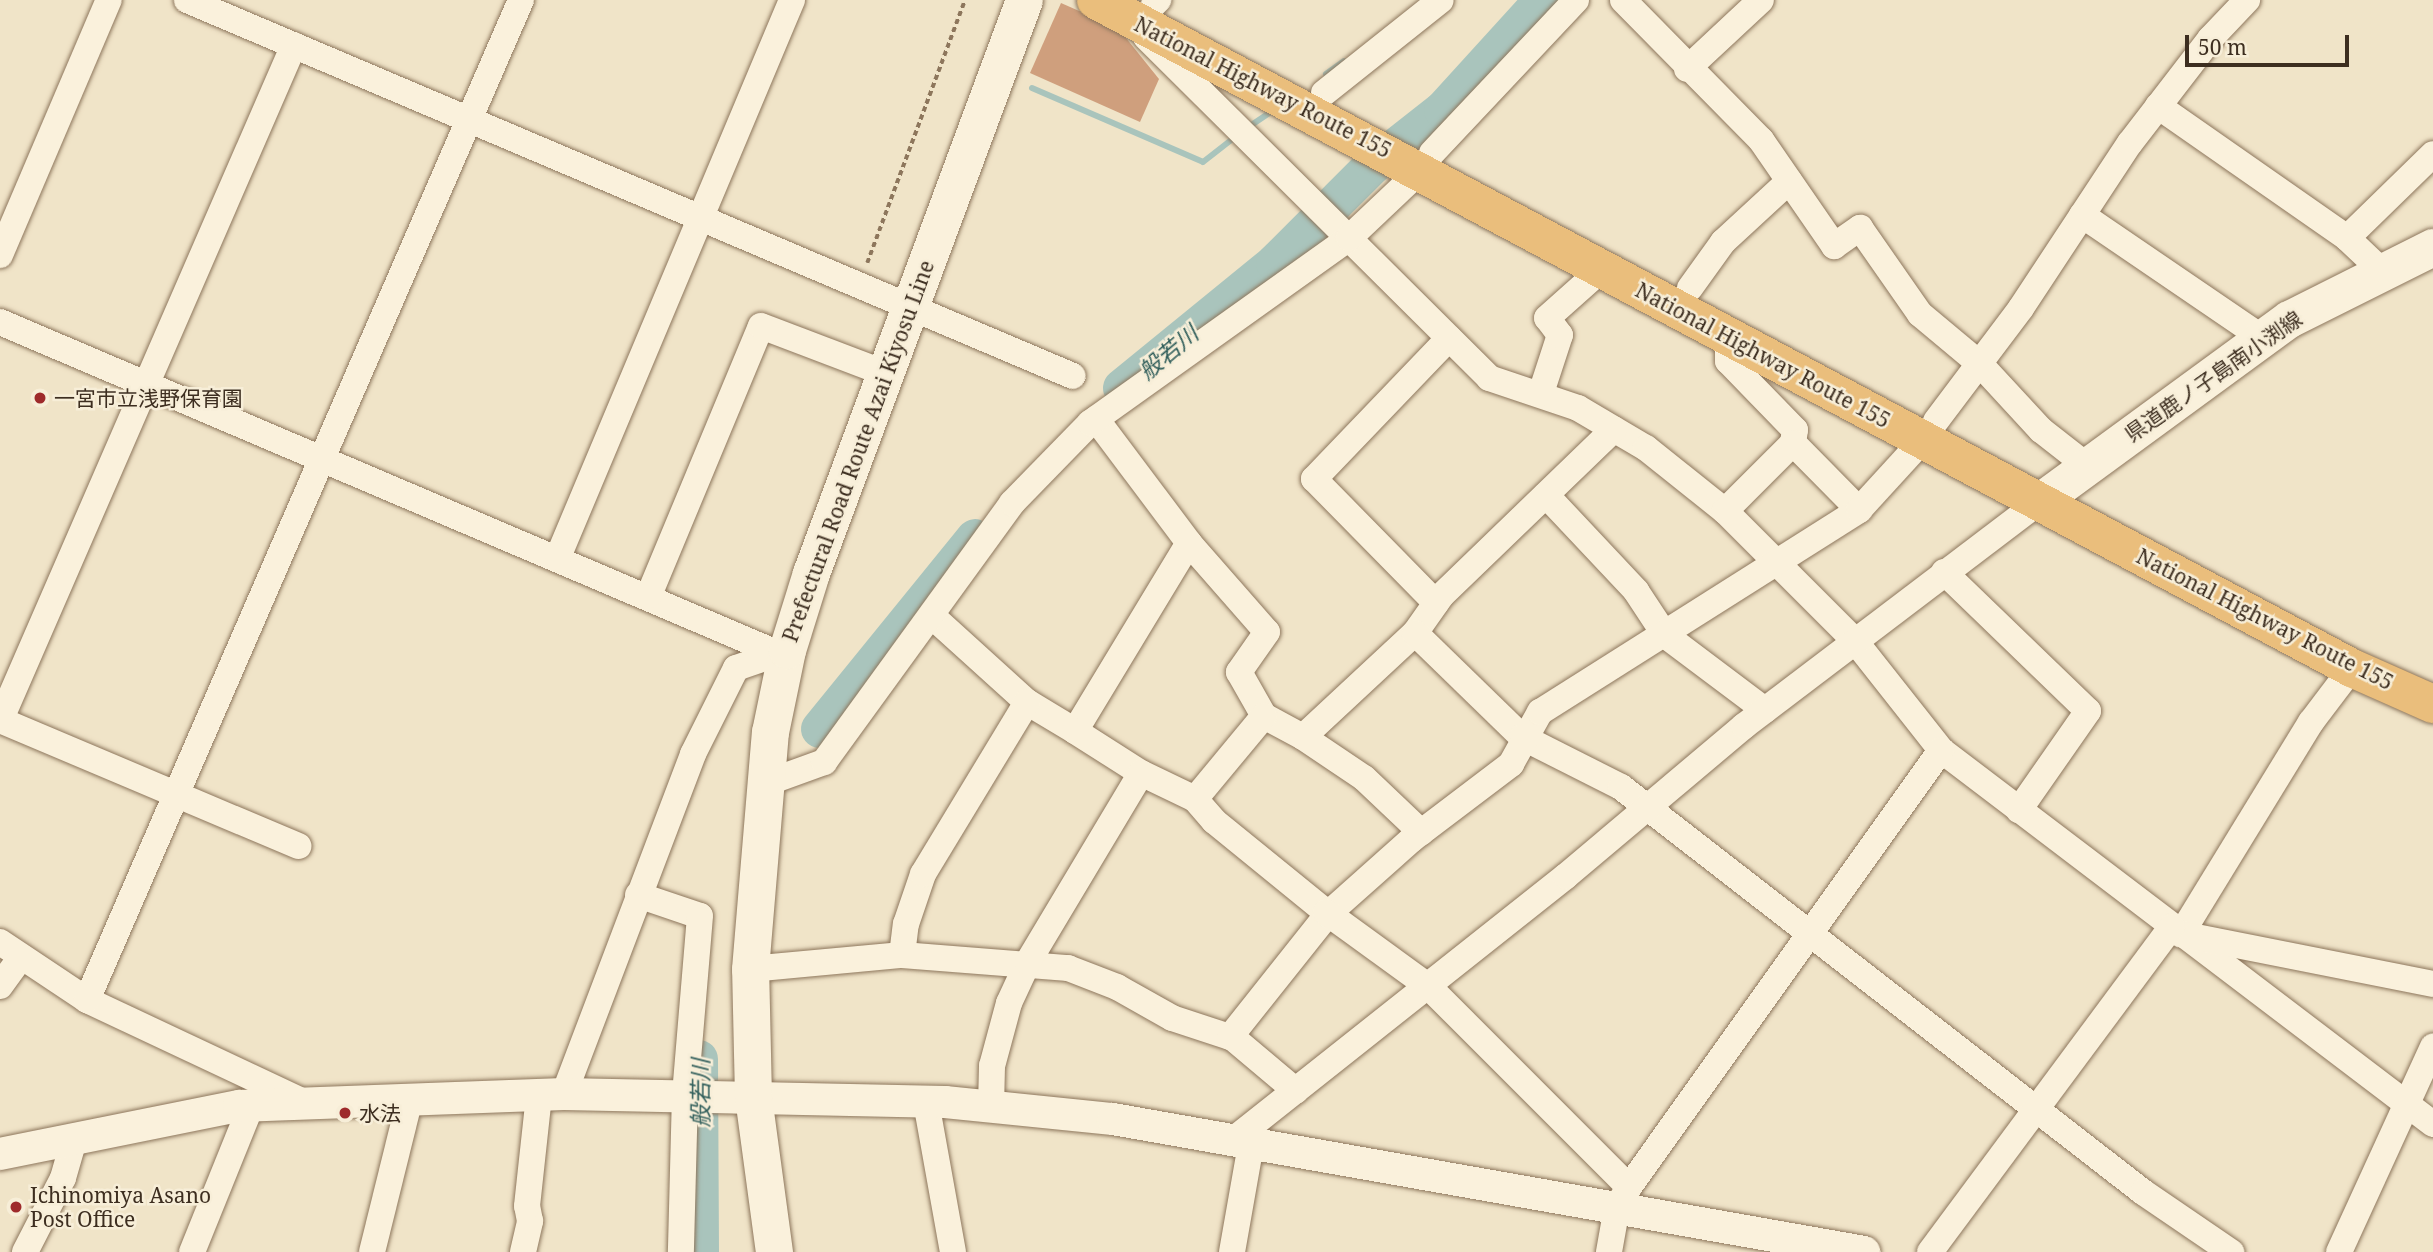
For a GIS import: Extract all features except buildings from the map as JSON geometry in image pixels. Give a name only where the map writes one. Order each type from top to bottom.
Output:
[{"type":"highway","name":"National Highway Route 155","points":[[1096,0],[1150,7],[1324,93],[1377,134]]},
{"type":"highway","name":"National Highway Route 155","points":[[1150,7],[1423,160],[1602,269],[1728,335],[1930,430],[2062,484],[2364,648],[2433,680]]},
{"type":"highway","name":"National Highway Route 155","points":[[1423,160],[1690,288],[1930,430]]},
{"type":"highway","name":"National Highway Route 155","points":[[2062,484],[2352,668],[2433,705]]},
{"type":"main road","name":"Prefectural Road Route Azai Kiyosu Line","points":[[774,1252],[739,1096],[770,732],[783,652],[1024,0]]},
{"type":"main road","name":"県道鹿ノ子島南小渕線","points":[[2062,484],[2289,319],[2433,247]]},
{"type":"street","points":[[0,255],[109,0]]},
{"type":"street","points":[[187,0],[1073,376]]},
{"type":"street","points":[[88,1000],[324,461],[521,0]]},
{"type":"street","points":[[558,557],[792,0]]},
{"type":"street","points":[[1324,93],[1441,0]]},
{"type":"street","points":[[766,783],[824,762],[1012,503],[1096,419],[1346,235],[1423,160],[1576,0]]},
{"type":"street","points":[[1232,1252],[1242,1142],[1296,1091],[1765,710],[2062,484],[2041,430],[1980,364],[1920,314],[1860,228],[1834,246],[1761,140],[1687,69],[1623,0]]},
{"type":"street","points":[[1687,69],[1761,0]]},
{"type":"street","points":[[1230,1037],[1328,914],[1421,832],[1511,764],[1522,737],[1540,712],[1859,510],[1930,430],[1980,364],[2158,106],[2247,0]]},
{"type":"street","points":[[1150,7],[1143,34],[1489,378],[1541,393],[1646,448],[1725,511],[1855,641],[1941,750],[2433,1124]]},
{"type":"street","points":[[294,44],[0,720],[178,798],[299,846]]},
{"type":"street","points":[[2158,106],[2347,238],[2383,272]]},
{"type":"street","points":[[2347,238],[2433,154]]},
{"type":"street","points":[[1690,288],[1723,242],[1789,181]]},
{"type":"street","points":[[2082,215],[2262,338]]},
{"type":"street","points":[[1541,393],[1560,335],[1547,318],[1602,269]]},
{"type":"street","points":[[0,322],[324,461],[783,652]]},
{"type":"street","points":[[649,595],[761,326],[885,373]]},
{"type":"street","points":[[1725,511],[1793,443],[1795,430],[1728,361],[1728,335]]},
{"type":"street","points":[[1436,603],[1314,479],[1449,338]]},
{"type":"street","points":[[1096,419],[1189,543],[1267,632],[1239,673],[1264,716],[1303,737],[1364,778],[1421,832]]},
{"type":"street","points":[[1303,737],[1415,633],[1436,603],[1614,429]]},
{"type":"street","points":[[1793,443],[1859,510]]},
{"type":"street","points":[[1546,495],[1636,591],[1665,635],[1765,710]]},
{"type":"street","points":[[1075,731],[1189,543]]},
{"type":"street","points":[[1944,572],[2088,711],[2020,810]]},
{"type":"street","points":[[932,616],[1027,702],[1141,773],[1195,799],[1214,821],[1328,914],[1428,986],[1623,1197]]},
{"type":"street","points":[[1415,633],[1522,737],[1621,787],[1809,937],[2143,1192],[2231,1252]]},
{"type":"street","points":[[523,1252],[530,1221],[527,1206],[551,1095],[638,895],[693,754],[736,668],[783,652]]},
{"type":"street","points":[[1930,1252],[2036,1109],[2176,930],[2311,722],[2352,668]]},
{"type":"street","points":[[902,955],[906,924],[923,874],[1027,702]]},
{"type":"street","points":[[1195,799],[1264,716]]},
{"type":"street","points":[[1609,1252],[1623,1197],[1941,750]]},
{"type":"street","points":[[991,1107],[992,1066],[1009,1003],[1028,962],[1141,773]]},
{"type":"street","points":[[638,895],[700,916],[685,1094],[681,1252]]},
{"type":"street","points":[[2176,930],[2433,984]]},
{"type":"street","points":[[0,986],[10,949],[88,1000],[306,1103]]},
{"type":"street","points":[[750,969],[902,955],[1028,962],[1068,968],[1117,987],[1172,1018],[1230,1037],[1296,1091]]},
{"type":"street","points":[[2339,1252],[2433,1047]]},
{"type":"street","points":[[0,1154],[251,1105],[410,1098],[685,1094],[926,1101],[1113,1119],[1242,1142],[1623,1197],[1864,1252]]},
{"type":"street","points":[[372,1252],[410,1098]]},
{"type":"street","points":[[926,1101],[953,1252]]},
{"type":"street","points":[[192,1252],[251,1105]]},
{"type":"street","points":[[25,1252],[63,1178],[74,1140]]},
{"type":"path","points":[[859,284],[965,0]]},
{"type":"waterway","name":"般若川","points":[[1122,388],[1275,263],[1373,165],[1443,110],[1543,0]]},
{"type":"waterway","points":[[1326,74],[1344,61]]},
{"type":"waterway","points":[[1032,88],[1203,162],[1234,138]]},
{"type":"waterway","points":[[1247,128],[1271,112]]},
{"type":"waterway","name":"般若川","points":[[820,729],[975,538]]},
{"type":"waterway","name":"般若川","points":[[699,1059],[700,1252]]},
{"type":"place","name":"一宮市立浅野保育園","points":[[40,398]]},
{"type":"place","name":"水法","points":[[345,1113]]},
{"type":"place","name":"Ichinomiya Asano Post Office","points":[[16,1207]]}]
